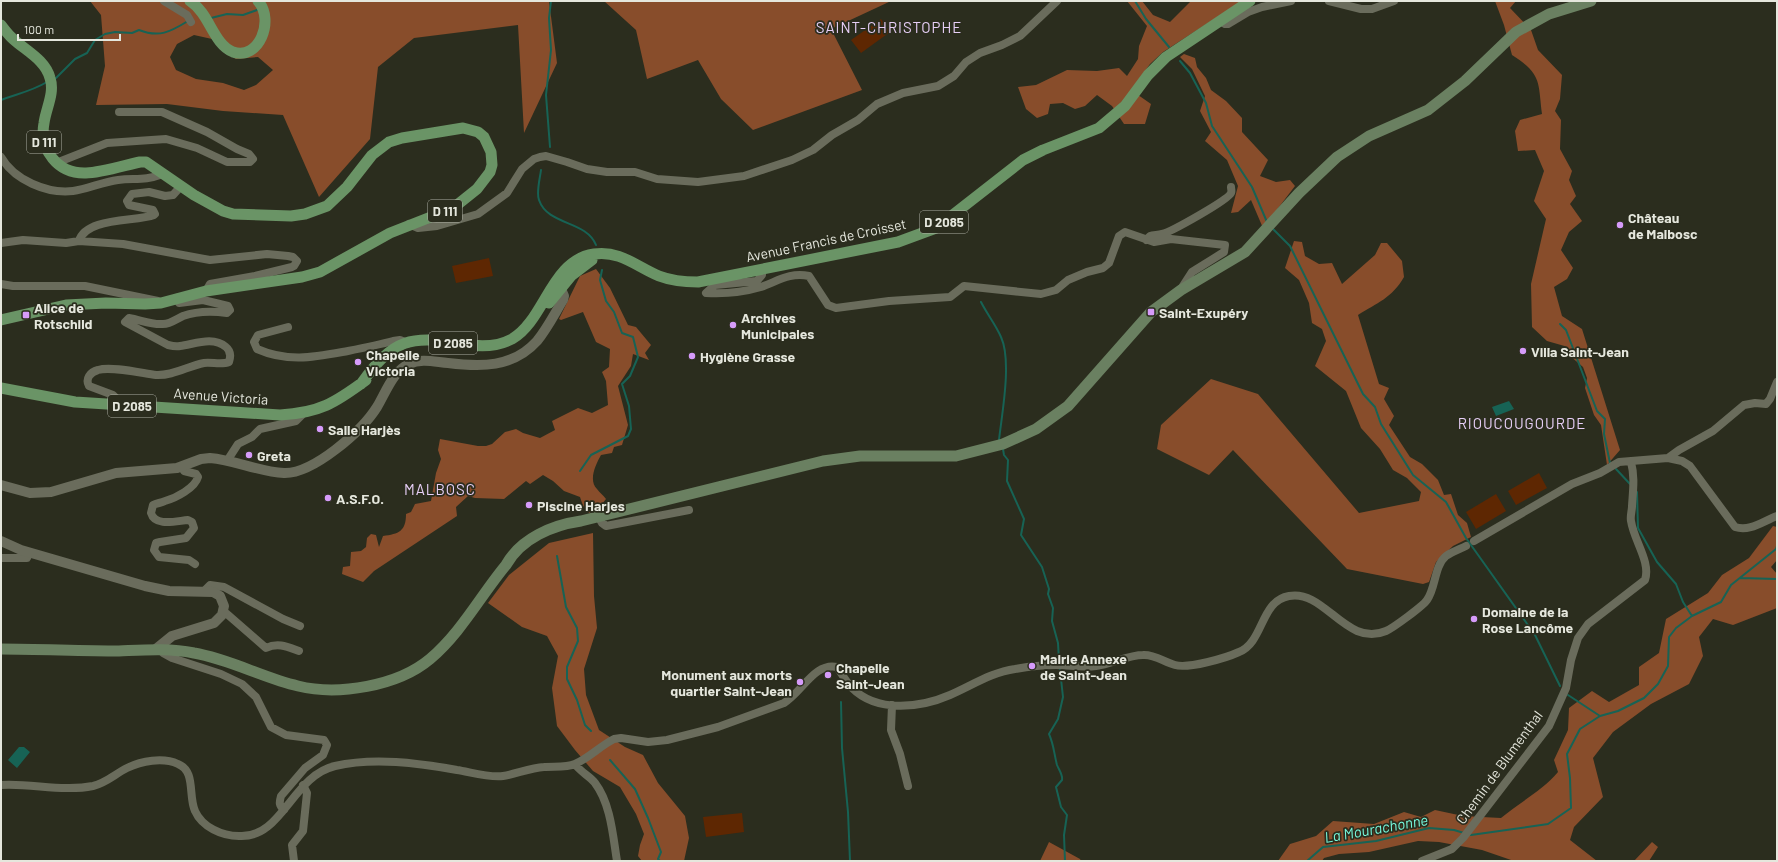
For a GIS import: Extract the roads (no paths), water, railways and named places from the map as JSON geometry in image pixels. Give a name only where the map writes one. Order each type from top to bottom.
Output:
[{"type":"main road","points":[[190,1],[201,9],[218,40],[225,48],[237,53],[243,53],[258,44],[266,24],[264,10],[258,1]]},
{"type":"main road","name":"D 2085","points":[[1222,19],[1250,1]]},
{"type":"main road","points":[[1,649],[119,651],[160,649],[194,652],[284,683],[316,689],[348,690],[380,683],[400,675],[429,659],[447,642],[506,565],[544,538],[581,521],[823,461],[860,456],[956,456],[1003,444],[1021,437],[1054,417],[1068,406],[1151,312],[1181,290],[1245,252],[1300,193],[1337,157],[1369,136],[1428,110],[1465,81],[1516,32],[1549,14],[1591,1]]},
{"type":"main road","name":"Avenue Francis de Croisset","points":[[558,285],[569,266],[586,256],[594,254],[606,254],[623,257],[659,276],[683,282],[698,282],[898,242],[936,228],[1023,160],[1043,150],[1099,128],[1125,106],[1157,65],[1222,19]]},
{"type":"main road","name":"D 111","points":[[1,25],[11,37],[47,69],[52,87],[43,132],[46,150],[56,163],[70,171],[87,174],[146,162],[215,208],[233,214],[291,216],[305,214],[327,206],[347,187],[372,155],[389,142],[402,138],[463,128],[478,132],[484,137],[489,145],[492,159],[490,172],[482,183],[457,205],[446,211],[409,224],[390,233],[320,272],[302,277],[206,291],[161,302],[145,304],[66,304],[1,320]]},
{"type":"main road","name":"D 2085","points":[[558,285],[585,264],[606,254]]},
{"type":"main road","name":"Avenue Victoria","points":[[361,384],[371,370],[393,349],[408,343],[423,339],[481,347],[501,343],[520,333],[548,293],[558,285]]},
{"type":"main road","name":"Avenue Victoria","points":[[1,388],[75,402],[287,415],[305,412],[331,404],[375,374],[396,354],[411,347],[441,347],[476,352],[489,352],[509,347],[519,342],[527,334],[558,285]]},
{"type":"street","points":[[164,1],[187,15],[192,22]]},
{"type":"street","points":[[409,224],[418,228],[437,226],[478,214],[507,192],[522,168],[534,159],[540,157],[546,156],[587,169],[607,172],[636,172],[657,179],[698,182],[744,176],[792,160],[812,150],[832,135],[858,120],[877,104],[903,94],[938,86],[954,76],[966,62],[980,53],[1002,45],[1020,36],[1057,1]]},
{"type":"street","points":[[1222,19],[1225,24],[1228,24],[1248,12],[1262,7],[1291,1]]},
{"type":"street","points":[[1329,1],[1360,8],[1372,9],[1394,1]]},
{"type":"street","points":[[56,163],[107,143],[166,140],[197,148],[227,162],[250,162],[253,159],[249,154],[237,150],[206,132],[162,112],[119,112]]},
{"type":"street","points":[[1,157],[13,171],[23,178],[47,189],[59,191],[72,191],[117,180],[149,179],[163,174]]},
{"type":"street","points":[[79,240],[87,230],[114,221],[155,214],[153,210],[129,204],[127,201],[132,194],[149,192],[165,196],[173,195],[181,186]]},
{"type":"street","points":[[1146,240],[1150,236],[1162,234],[1176,228],[1226,199],[1231,193],[1231,187]]},
{"type":"street","points":[[762,269],[761,277],[757,281],[715,285],[706,293],[720,294],[761,287],[788,275],[801,274],[809,276],[828,305],[836,308],[889,301],[950,297],[964,286],[1041,294],[1056,290],[1068,280],[1087,272],[1103,268],[1109,263],[1119,236],[1125,232],[1154,242],[1172,239],[1225,245],[1224,252],[1192,272],[1181,290]]},
{"type":"street","points":[[1,244],[23,240],[66,243],[79,240],[123,244],[210,260],[266,254],[293,257],[297,261],[292,267],[255,276],[210,284],[206,291]]},
{"type":"street","points":[[1,284],[13,286],[85,286],[161,302]]},
{"type":"street","points":[[1,485],[22,491],[40,493],[60,490],[116,473],[182,467],[201,459],[210,458],[284,473],[306,468],[320,461],[365,424],[380,403],[393,378],[407,364],[415,361],[424,361],[490,366],[519,355],[531,347],[538,340],[563,300],[564,296],[558,285]]},
{"type":"street","points":[[118,405],[118,400],[113,395],[89,386],[87,383],[88,377],[95,371],[108,369],[158,375],[173,373],[200,364],[229,362],[231,357],[229,350],[222,344],[204,341],[174,346],[168,345],[125,322],[129,318],[150,323],[172,323],[192,314],[202,312],[227,313],[230,310],[228,306],[210,301],[203,300],[179,303],[176,298]]},
{"type":"street","points":[[288,327],[258,335],[254,342],[257,349],[266,353],[290,358],[312,358],[393,341],[400,340],[408,343]]},
{"type":"street","points":[[1668,458],[1679,450],[1713,431],[1744,405],[1755,403],[1766,404],[1770,399],[1777,382]]},
{"type":"street","points":[[227,461],[238,444],[252,437],[260,429],[296,420],[305,412]]},
{"type":"street","points":[[1474,541],[1572,484],[1600,473],[1619,462],[1668,458],[1682,461],[1690,466],[1735,527],[1742,530],[1748,529],[1777,516]]},
{"type":"street","name":"Chemin de Blumenthal","points":[[1422,861],[1452,849],[1463,838],[1549,726],[1566,688],[1570,660],[1578,638],[1588,624],[1645,580],[1647,565],[1637,543],[1631,520],[1634,475],[1631,462]]},
{"type":"street","points":[[182,467],[184,471],[196,474],[198,479],[190,487],[175,497],[153,505],[150,513],[155,520],[160,522],[188,520],[192,522],[194,528],[186,538],[156,543],[154,550],[159,557],[189,560],[195,564]]},
{"type":"street","points":[[598,516],[602,524],[606,526],[689,510]]},
{"type":"street","points":[[1,541],[29,553],[162,590],[176,592],[204,591],[213,592],[220,596],[223,601],[223,613],[220,619],[214,623],[172,636],[160,649],[172,658],[221,674],[242,684],[256,697],[271,727],[286,734],[324,740],[327,745],[323,754],[305,768],[281,796],[279,802],[280,806],[284,810]]},
{"type":"street","points":[[1,785],[31,785],[72,788],[93,786],[108,781],[128,768],[153,760],[167,761],[185,768],[189,776],[195,812],[210,828],[220,833],[241,837],[253,835],[267,828],[284,810],[303,785],[321,771],[332,767],[356,763],[420,764],[501,776],[542,767],[575,764],[614,739],[621,738],[648,742],[667,740],[753,715],[784,703],[794,696],[818,670],[825,667],[837,667],[851,687],[862,696],[898,707],[922,704],[948,696],[998,673],[1014,669],[1055,665],[1082,667],[1097,666],[1143,654],[1177,666],[1190,666],[1241,652],[1249,645],[1269,609],[1279,600],[1290,596],[1303,597],[1315,602],[1357,631],[1370,633],[1385,631],[1419,608],[1428,599],[1445,557],[1466,546]]},
{"type":"street","points":[[1,558],[27,558],[29,553]]},
{"type":"street","points":[[204,591],[210,585],[224,588],[283,619],[300,626]]},
{"type":"street","points":[[223,613],[227,614],[266,648],[273,645],[278,645],[299,650]]},
{"type":"street","points":[[892,705],[891,730],[900,754],[908,786]]},
{"type":"street","points":[[575,764],[578,769],[595,782],[617,835],[621,861]]},
{"type":"street","points":[[294,861],[292,845],[303,831],[304,824],[307,793],[303,785]]},
{"type":"street","points":[[612,825],[617,861]]},
{"type":"water","points":[[1509,401],[1514,409],[1496,416],[1492,407]]},
{"type":"water","points":[[19,747],[24,747],[30,752],[17,768],[8,760]]},
{"type":"waterway","points":[[550,147],[546,95],[551,50],[549,18],[551,1]]},
{"type":"waterway","points":[[1135,1],[1146,19],[1169,47]]},
{"type":"waterway","points":[[211,18],[227,14],[243,15],[257,10]]},
{"type":"waterway","points":[[55,79],[75,59],[87,53],[95,40],[105,34],[115,32],[132,33],[139,30],[159,34],[170,31],[188,21]]},
{"type":"waterway","points":[[1180,61],[1190,73],[1206,103],[1212,126],[1252,187],[1267,222]]},
{"type":"waterway","points":[[1,100],[30,90],[47,82]]},
{"type":"waterway","points":[[541,170],[538,185],[538,197],[544,208],[558,219],[584,231],[591,237],[596,245]]},
{"type":"waterway","points":[[1272,228],[1290,246],[1363,394],[1375,407],[1381,424],[1413,475],[1446,502],[1466,538],[1535,635],[1560,686]]},
{"type":"waterway","points":[[580,471],[591,455],[628,436],[631,429],[629,406],[622,384],[630,376],[638,357],[633,337],[622,333],[614,312],[606,301],[600,280],[602,270]]},
{"type":"waterway","points":[[981,302],[1001,337],[1006,359],[1004,402],[999,440]]},
{"type":"waterway","points":[[1560,324],[1566,330],[1597,411],[1605,419],[1604,434],[1610,463]]},
{"type":"waterway","points":[[1003,449],[1004,455],[1008,460],[1007,481],[1024,519],[1021,535],[1042,567],[1049,589],[1048,594],[1053,608],[1052,621],[1058,643],[1059,661]]},
{"type":"waterway","points":[[1616,469],[1630,484]]},
{"type":"waterway","points":[[1637,492],[1638,528],[1657,562],[1676,584],[1683,602],[1692,616]]},
{"type":"waterway","name":"La Mourachonne","points":[[1468,834],[1471,835],[1548,824],[1571,808],[1570,778],[1567,754],[1580,729],[1600,716],[1618,711],[1644,698],[1658,684],[1668,666],[1669,637],[1676,628],[1692,616],[1721,602],[1731,585],[1776,549],[1777,546]]},
{"type":"waterway","points":[[557,556],[566,607],[577,628],[578,641],[567,667],[567,679],[577,700],[585,725],[591,731]]},
{"type":"waterway","name":"La Mourachonne","points":[[1740,578],[1777,579]]},
{"type":"waterway","points":[[1060,670],[1063,697],[1058,719],[1049,734],[1057,765],[1062,776],[1062,780],[1056,787],[1061,807],[1067,815],[1064,835],[1065,861]]},
{"type":"waterway","points":[[1568,695],[1600,716]]},
{"type":"waterway","points":[[841,702],[842,748],[848,812],[850,861]]},
{"type":"waterway","points":[[610,760],[635,789],[661,852],[658,859],[660,861]]},
{"type":"waterway","name":"La Mourachonne","points":[[1307,861],[1323,847],[1376,841],[1429,828],[1454,830],[1464,833]]},
{"type":"place","name":"Château de Malbosc","points":[[1620,225]]},
{"type":"place","name":"Saint-Exupéry","points":[[1151,312]]},
{"type":"place","name":"Alice de Rotschild","points":[[26,315]]},
{"type":"place","name":"Archives Municipales","points":[[733,325]]},
{"type":"place","name":"Villa Saint-Jean","points":[[1523,351]]},
{"type":"place","name":"Hygiène Grasse","points":[[692,356]]},
{"type":"place","name":"Chapelle Victoria","points":[[358,362]]},
{"type":"place","name":"Salle Harjès","points":[[320,429]]},
{"type":"place","name":"Greta","points":[[249,455]]},
{"type":"place","name":"A.S.F.O.","points":[[328,498]]},
{"type":"place","name":"Piscine Harjes","points":[[529,505]]},
{"type":"place","name":"Domaine de la Rose Lancôme","points":[[1474,619]]},
{"type":"place","name":"Mairie Annexe de Saint-Jean","points":[[1032,666]]},
{"type":"place","name":"Chapelle Saint-Jean","points":[[828,675]]},
{"type":"place","name":"Monument aux morts quartier Saint-Jean","points":[[800,682]]},
{"type":"district","name":"SAINT-CHRISTOPHE","points":[[889,27]]},
{"type":"district","name":"RIOUCOUGOURDE","points":[[1522,423]]},
{"type":"district","name":"MALBOSC","points":[[440,489]]}]
